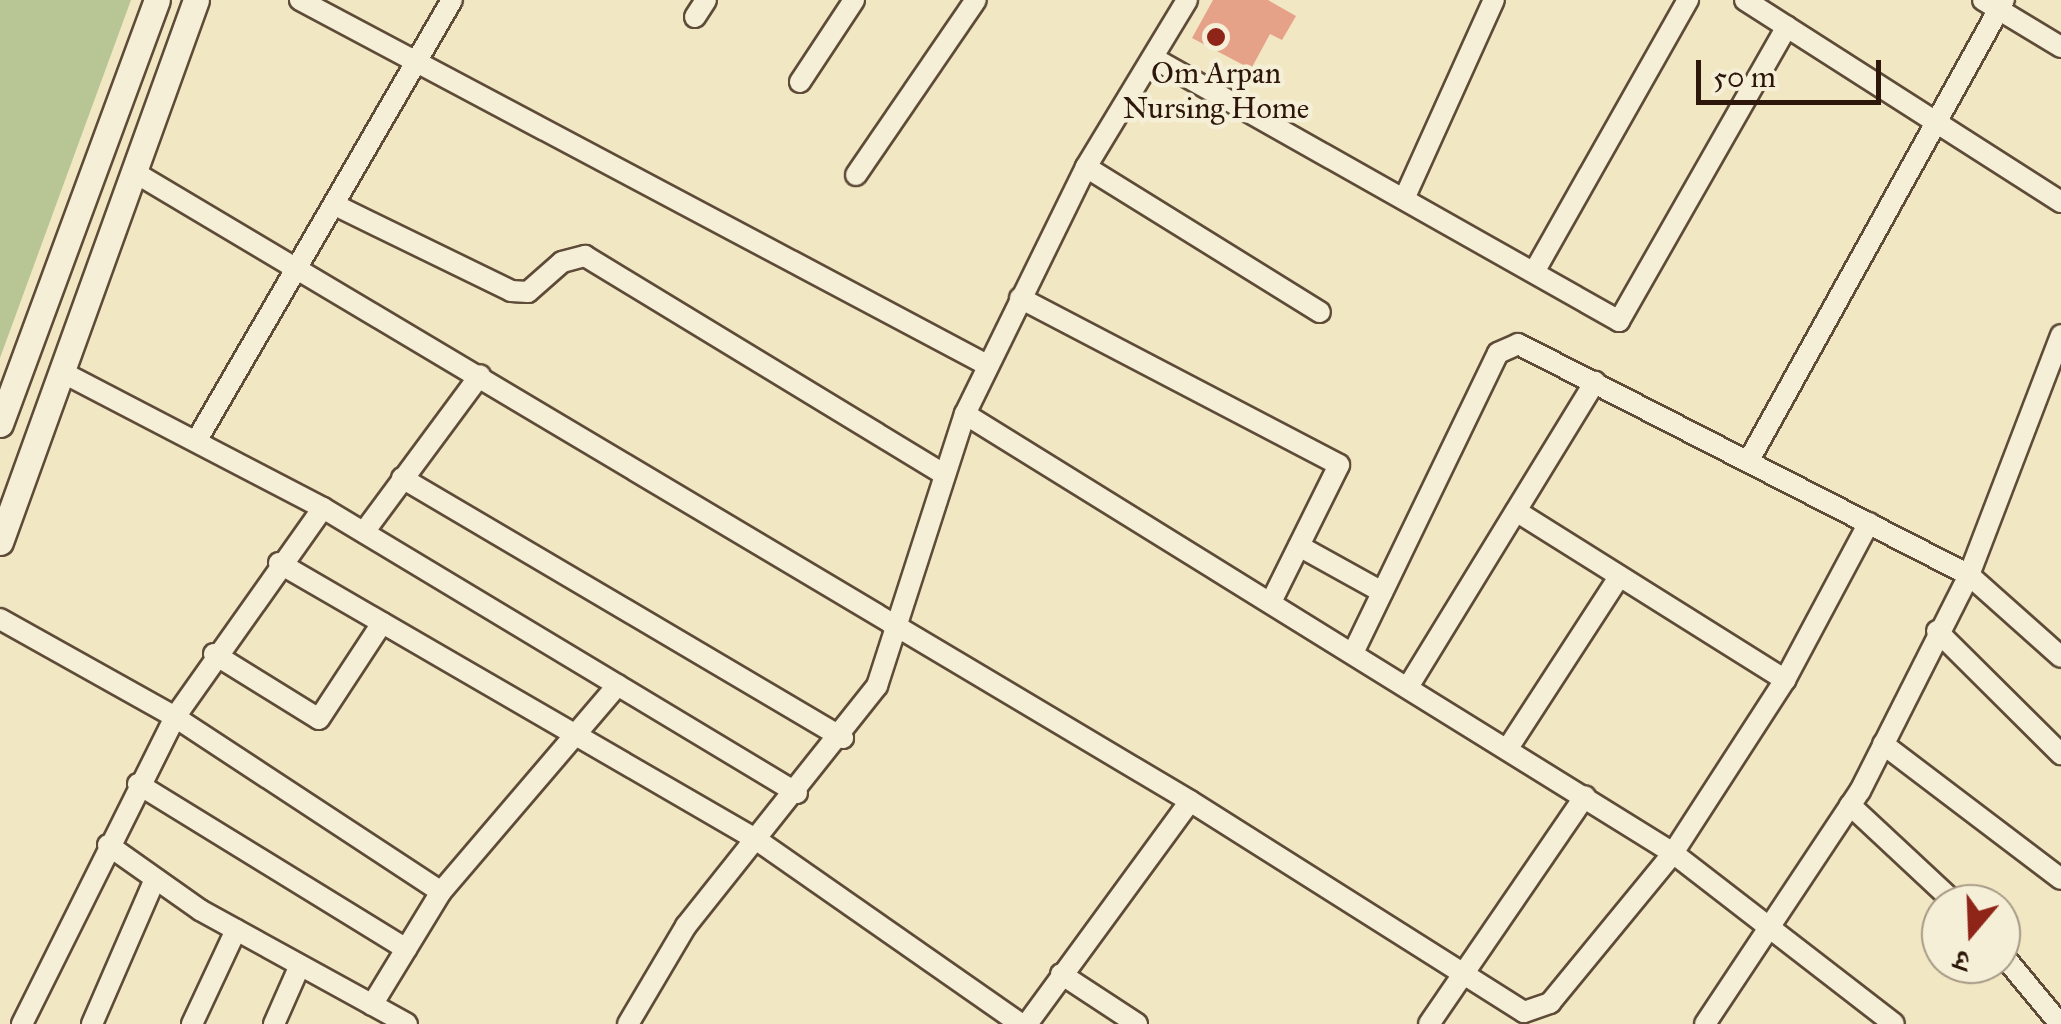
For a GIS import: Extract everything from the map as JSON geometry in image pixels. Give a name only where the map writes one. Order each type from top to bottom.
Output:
[{"type":"street","points":[[0,424],[157,0]]},
{"type":"street","points":[[0,542],[196,0]]},
{"type":"street","points":[[198,438],[422,63],[452,0]]},
{"type":"street","points":[[800,82],[854,0]]},
{"type":"street","points":[[856,175],[976,0]]},
{"type":"street","points":[[628,1024],[686,926],[843,738],[900,631],[965,414],[1086,167],[1188,0]]},
{"type":"street","points":[[1404,199],[1494,0]]},
{"type":"street","points":[[1534,272],[1688,0]]},
{"type":"street","points":[[1746,0],[2061,202]]},
{"type":"street","points":[[311,2],[988,365]]},
{"type":"street","points":[[1749,460],[1995,3],[2061,47]]},
{"type":"street","points":[[1155,58],[1619,321],[1787,26]]},
{"type":"street","points":[[1086,167],[1320,312]]},
{"type":"street","points":[[134,172],[300,266],[1538,1012],[1673,853],[1785,680],[1869,523]]},
{"type":"street","points":[[338,206],[511,291],[528,292],[562,262],[585,256],[946,476]]},
{"type":"street","points":[[1020,298],[1338,466],[1272,602]]},
{"type":"street","points":[[1706,1024],[1774,929],[1883,744],[1937,631],[1970,575],[2061,335]]},
{"type":"street","points":[[1353,652],[1507,344],[1594,382],[1970,575],[2061,657]]},
{"type":"street","points":[[62,372],[198,438],[323,508],[797,793]]},
{"type":"street","points":[[364,532],[480,375]]},
{"type":"street","points":[[1408,687],[1594,382]]},
{"type":"street","points":[[965,414],[1673,853],[1894,1024]]},
{"type":"street","points":[[402,478],[843,738]]},
{"type":"street","points":[[22,1024],[138,784],[175,717],[214,654],[323,508]]},
{"type":"street","points":[[1516,511],[1785,680]]},
{"type":"street","points":[[1299,546],[1382,592]]},
{"type":"street","points":[[280,563],[757,840],[1024,1024],[1190,802]]},
{"type":"street","points":[[1508,748],[1619,578]]},
{"type":"street","points":[[0,618],[175,717],[441,892]]},
{"type":"street","points":[[214,654],[318,719],[382,623]]},
{"type":"street","points":[[1937,631],[2059,748]]},
{"type":"street","points":[[372,1005],[441,892],[618,684]]},
{"type":"street","points":[[1883,744],[2061,879]]},
{"type":"street","points":[[138,784],[406,949]]},
{"type":"street","points":[[1430,1024],[1585,796]]},
{"type":"street","points":[[1850,805],[1935,884]]},
{"type":"street","points":[[108,845],[236,930],[407,1024]]},
{"type":"street","points":[[92,1024],[155,878]]},
{"type":"street","points":[[192,1024],[236,930]]},
{"type":"street","points":[[274,1024],[300,965]]},
{"type":"street","points":[[1061,974],[1137,1024]]},
{"type":"street","points":[[2021,978],[2060,1024]]},
{"type":"green space","points":[[0,0],[131,0],[0,358]]},
{"type":"building","points":[[1213,0],[1268,0],[1296,16],[1282,40],[1270,34],[1251,69],[1192,38]]},
{"type":"place","name":"Om Arpan Nursing Home","points":[[1216,37]]}]
